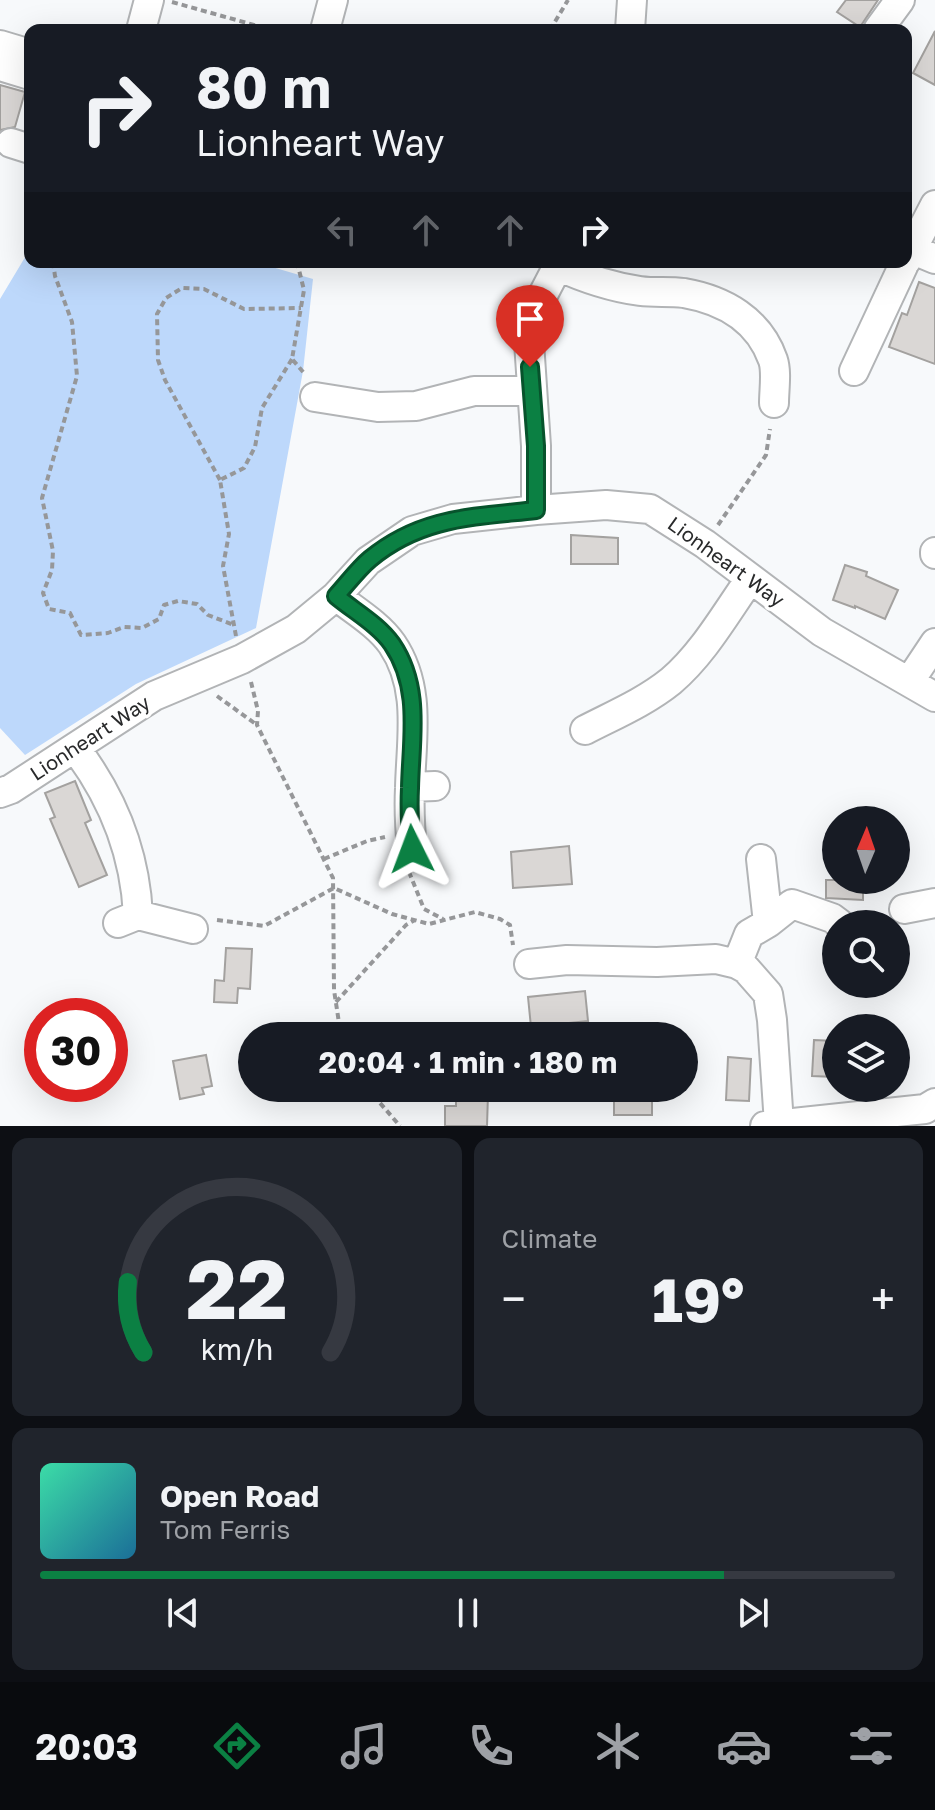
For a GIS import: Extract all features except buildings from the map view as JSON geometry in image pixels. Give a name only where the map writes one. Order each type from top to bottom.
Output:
[{"type":"street","points":[[143,24],[149,0]]},
{"type":"street","points":[[327,24],[333,0]]},
{"type":"street","points":[[630,24],[632,0]]},
{"type":"street","points":[[882,24],[900,0]]},
{"type":"street","points":[[0,45],[24,52]]},
{"type":"street","points":[[0,66],[24,73]]},
{"type":"street","points":[[914,258],[935,205]]},
{"type":"street","points":[[536,510],[536,446],[529,342],[534,312],[557,268]]},
{"type":"street","points":[[568,268],[607,285],[681,293],[709,299],[735,310],[758,330],[782,364],[774,403]]},
{"type":"street","points":[[854,371],[909,268]]},
{"type":"street","points":[[315,397],[378,407],[416,406],[474,391],[531,391]]},
{"type":"street","name":"Lionheart Way","points":[[0,793],[76,749],[154,696],[242,659],[296,629],[336,596],[368,561],[412,531],[453,519],[536,510],[606,505],[650,509],[705,544],[822,632],[935,697]]},
{"type":"street","points":[[585,730],[672,680],[701,648],[750,579]]},
{"type":"street","points":[[336,596],[391,643],[403,666],[412,695],[422,786],[410,849]]},
{"type":"street","points":[[909,682],[935,643]]},
{"type":"street","points":[[76,749],[99,780],[128,850],[137,887],[128,919],[193,929]]},
{"type":"street","points":[[761,859],[768,923]]},
{"type":"street","points":[[904,909],[935,903]]},
{"type":"street","points":[[737,964],[749,934],[792,904],[822,914]]},
{"type":"street","points":[[529,964],[567,951],[657,962],[716,959],[746,969],[768,994],[772,1020],[772,1125],[925,1109],[935,1103]]},
{"type":"path","points":[[171,0],[252,24]]},
{"type":"path","points":[[554,24],[568,0]]},
{"type":"path","points":[[54,268],[72,322],[77,376],[42,498],[53,551],[52,570],[43,593],[45,602],[49,609],[70,613],[81,635],[108,633],[124,627],[142,628],[159,619],[164,605],[178,601],[197,604],[208,615],[234,625]]},
{"type":"path","points":[[220,480],[244,468],[255,447],[262,408],[292,359],[304,290],[298,268]]},
{"type":"path","points":[[257,725],[254,689],[242,659],[223,566],[229,534],[220,480],[165,380],[158,360],[157,314],[166,298],[182,288],[204,289],[244,309],[301,308]]},
{"type":"path","points":[[292,359],[303,371],[315,397]]},
{"type":"path","points":[[705,544],[766,455],[774,403]]},
{"type":"path","points":[[192,679],[257,725],[333,878],[339,1022]]},
{"type":"path","points":[[324,859],[367,841],[410,849],[424,909],[443,919]]},
{"type":"path","points":[[334,888],[392,914],[429,924],[475,912],[500,919],[510,925],[515,961],[529,964]]},
{"type":"path","points":[[193,929],[212,920],[264,926],[334,888]]},
{"type":"path","points":[[336,1002],[406,925],[415,920]]},
{"type":"path","points":[[379,1102],[400,1126]]},
{"type":"shaded area","points":[[24,259],[24,268],[275,268],[313,279],[303,371],[256,628],[136,684],[25,755],[0,728],[0,299]]},
{"type":"route","points":[[412,849],[412,695],[403,666],[391,643],[336,596],[368,561],[412,531],[453,519],[536,510],[536,446],[530,367]]}]
